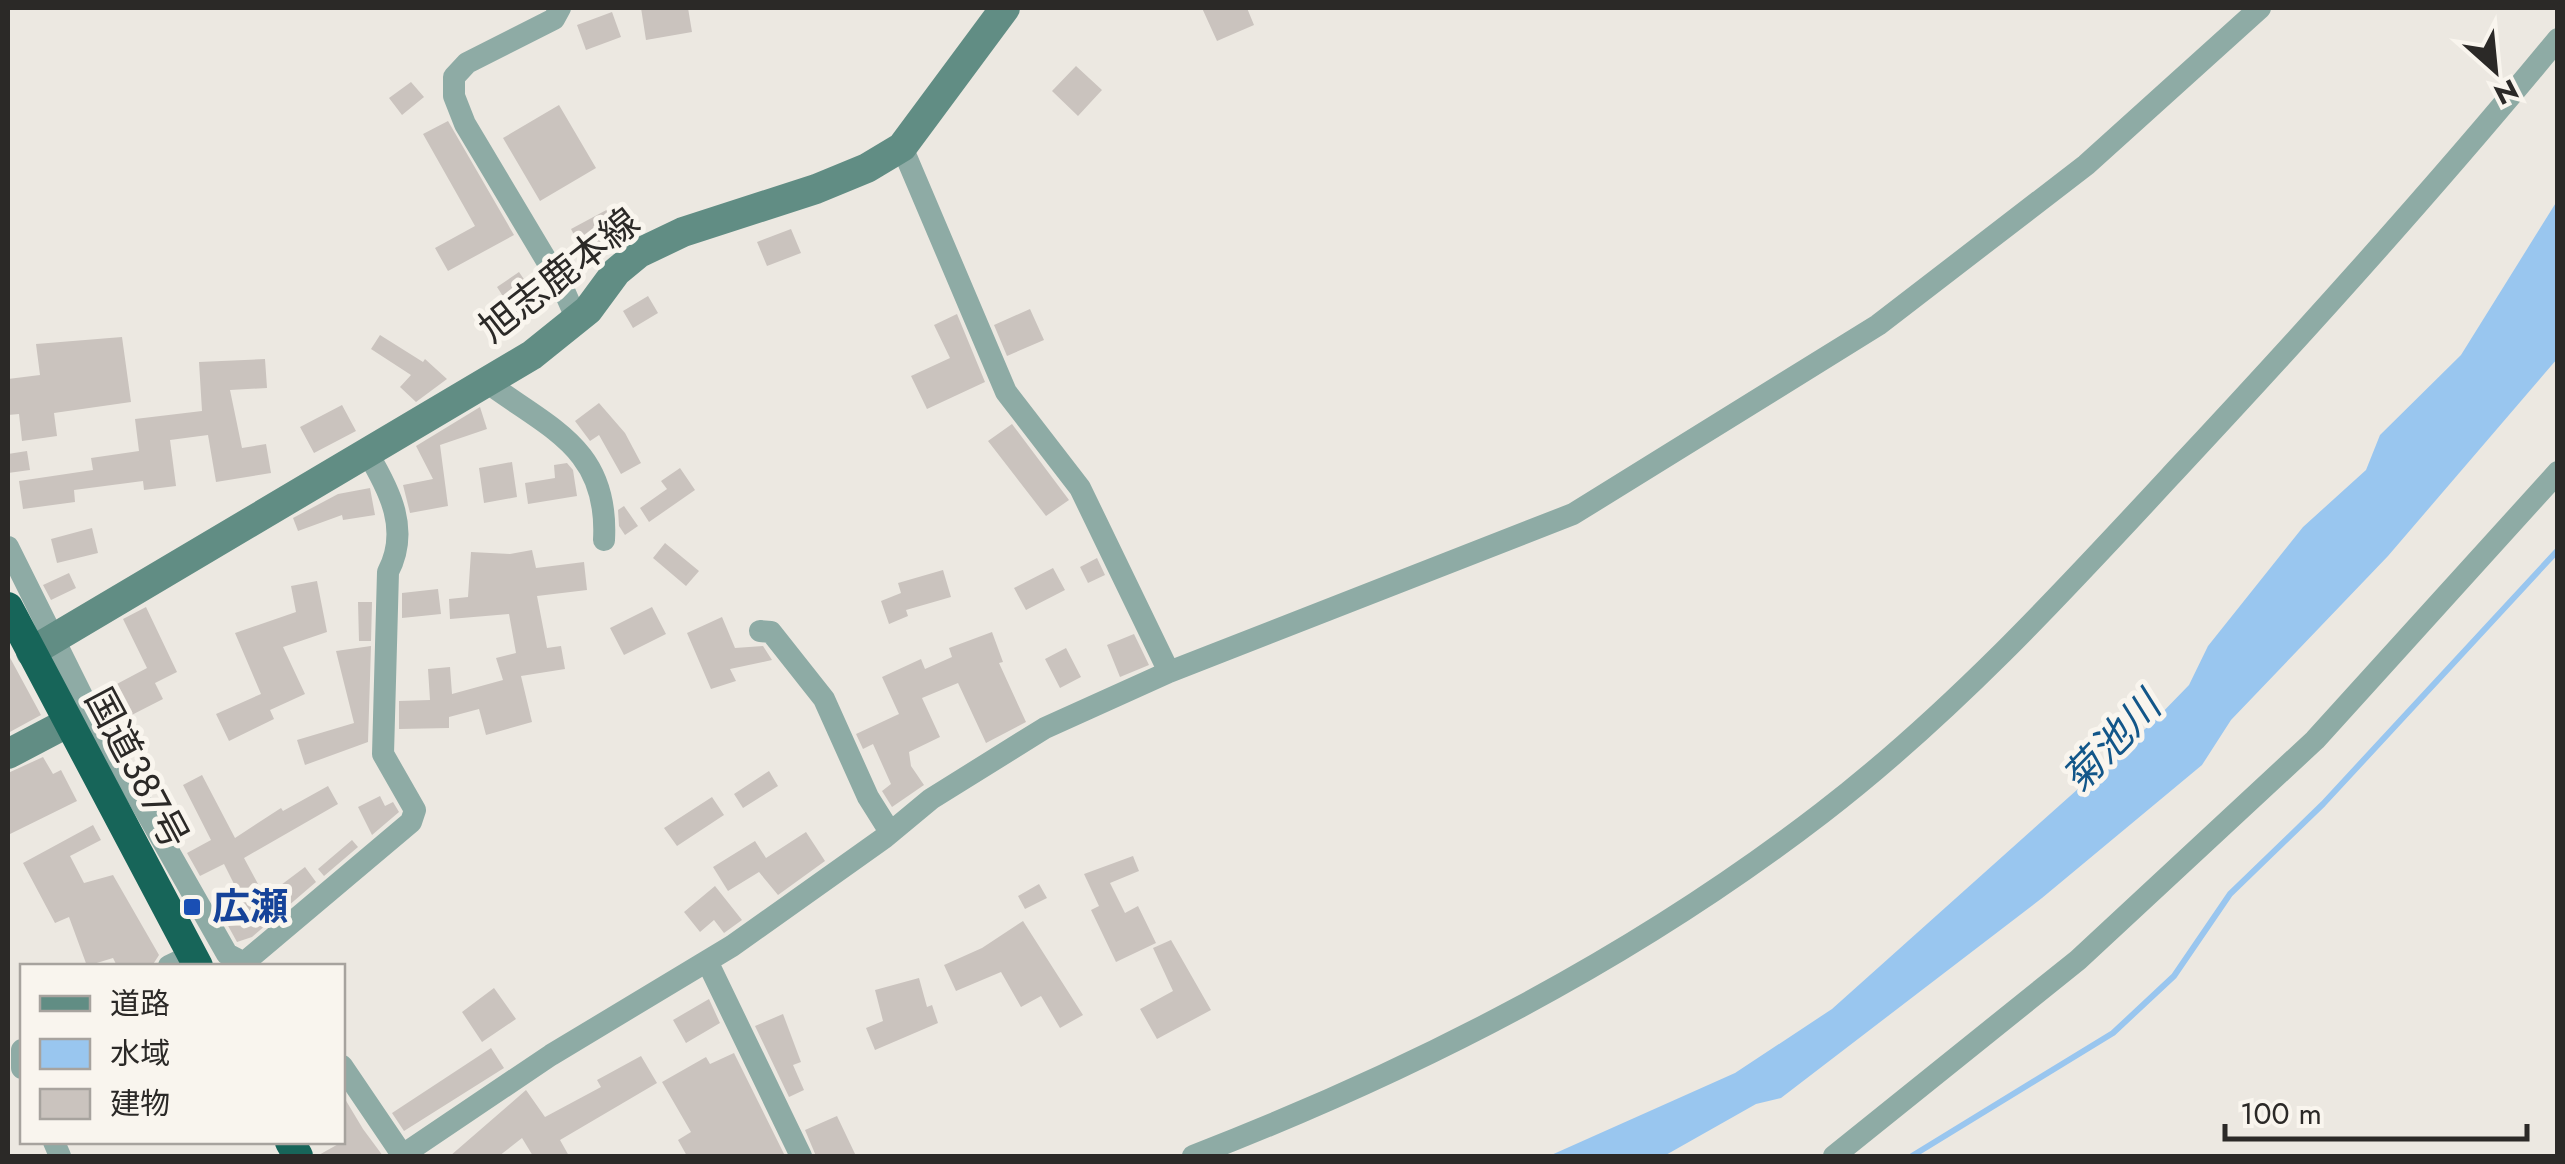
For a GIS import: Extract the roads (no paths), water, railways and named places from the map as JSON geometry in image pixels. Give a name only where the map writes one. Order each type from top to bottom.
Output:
[{"type":"highway","name":"国道387号","points":[[8,607],[43,645],[67,723],[186,963]]},
{"type":"main road","name":"旭志鹿本線","points":[[43,645],[532,355],[576,318],[616,272],[639,253],[684,232],[833,182],[902,147],[1005,8]]},
{"type":"main road","points":[[8,754],[67,723]]},
{"type":"street","points":[[560,8],[554,19],[466,63],[454,77],[454,96],[465,124],[564,288],[576,318]]},
{"type":"street","points":[[345,1070],[402,1156],[566,1046],[708,961],[931,799],[1045,728],[1170,672],[1573,514],[1878,325],[2086,165],[2260,8]]},
{"type":"street","points":[[1193,1156],[1534,1003],[1667,923],[1822,813],[1900,748],[2091,561],[2261,378],[2558,39]]},
{"type":"street","points":[[902,147],[1006,392],[1080,488],[1170,672]]},
{"type":"street","points":[[485,381],[585,457],[601,486],[604,540]]},
{"type":"street","points":[[8,547],[30,598],[43,645],[95,722],[227,954],[248,964],[411,822],[415,810],[384,754],[388,572],[397,555],[398,526],[392,494],[368,454]]},
{"type":"street","points":[[1834,1156],[2078,960],[2315,740],[2558,472]]},
{"type":"street","points":[[760,632],[771,632],[824,698],[868,797],[890,832]]},
{"type":"street","points":[[708,961],[802,1156]]},
{"type":"water","points":[[2557,201],[2557,359],[2388,556],[2231,720],[2202,765],[2042,898],[1781,1098],[1756,1104],[1664,1156],[1549,1156],[1735,1073],[1832,1009],[2154,721],[2189,685],[2208,646],[2303,527],[2366,470],[2380,435],[2461,355]]},
{"type":"waterway","points":[[1912,1156],[2113,1033],[2174,976],[2230,894],[2323,804],[2558,550]]},
{"type":"place","name":"広瀬","points":[[192,907]]},
{"type":"water label","name":"菊池川","points":[[2111,742]]}]
